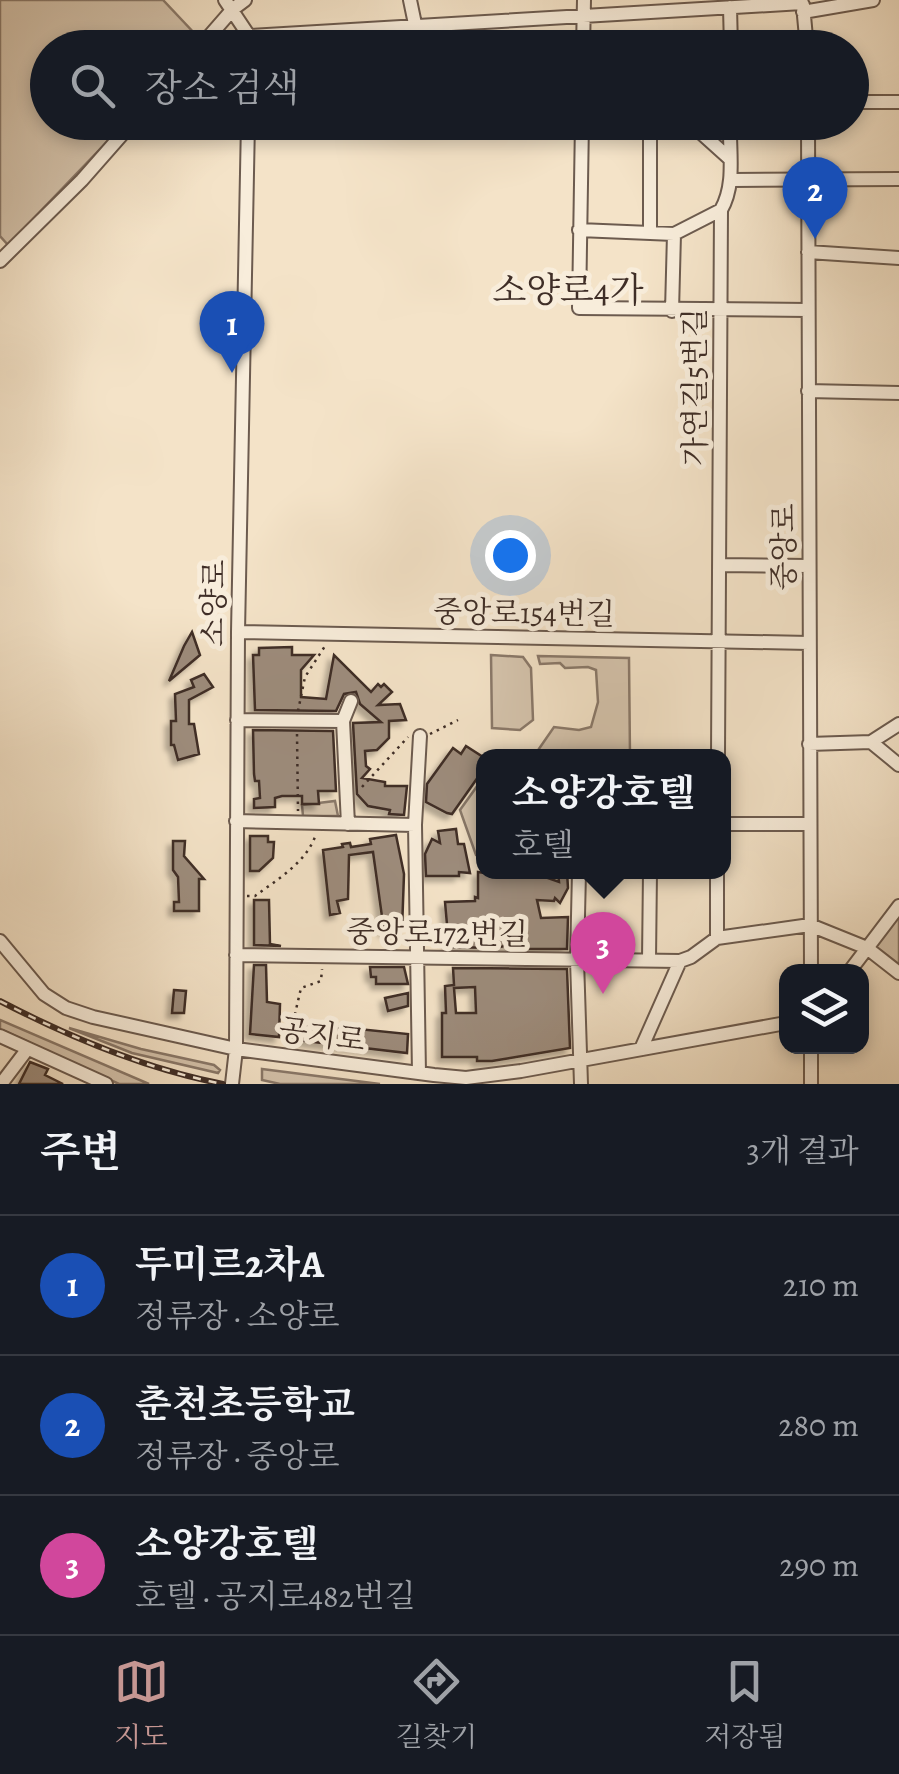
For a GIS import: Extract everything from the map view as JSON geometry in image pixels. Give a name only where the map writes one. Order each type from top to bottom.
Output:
[{"type":"street","points":[[211,30],[229,4],[246,0]]},
{"type":"street","points":[[410,0],[418,30]]},
{"type":"street","points":[[584,0],[584,30]]},
{"type":"street","points":[[367,30],[872,0]]},
{"type":"street","points":[[229,4],[242,30]]},
{"type":"street","points":[[803,5],[805,30]]},
{"type":"street","points":[[729,30],[730,7]]},
{"type":"street","points":[[869,102],[899,102]]},
{"type":"street","points":[[0,260],[117,140]]},
{"type":"street","name":"소양로","points":[[232,1084],[236,1049],[238,632],[248,140]]},
{"type":"street","points":[[582,140],[579,308],[808,310]]},
{"type":"street","points":[[650,140],[650,232]]},
{"type":"street","points":[[709,140],[729,158]]},
{"type":"street","name":"가연길5번길","points":[[718,749],[721,210],[731,180],[730,140]]},
{"type":"street","name":"중앙로","points":[[808,140],[811,964]]},
{"type":"street","points":[[731,180],[899,179]]},
{"type":"street","points":[[579,230],[674,234],[721,210]]},
{"type":"street","points":[[672,311],[674,234]]},
{"type":"street","points":[[808,252],[899,258]]},
{"type":"street","points":[[808,391],[899,393]]},
{"type":"street","points":[[719,565],[809,566]]},
{"type":"street","name":"중앙로154번길","points":[[238,632],[809,643]]},
{"type":"street","points":[[348,824],[343,721],[352,701]]},
{"type":"street","points":[[237,720],[343,721]]},
{"type":"street","points":[[809,744],[871,742],[899,724]]},
{"type":"street","points":[[419,1074],[416,825],[420,736]]},
{"type":"street","points":[[871,742],[899,765]]},
{"type":"street","points":[[236,821],[416,825]]},
{"type":"street","points":[[731,824],[809,824]]},
{"type":"street","points":[[579,879],[581,1084]]},
{"type":"street","points":[[649,959],[650,879]]},
{"type":"street","points":[[717,879],[717,938]]},
{"type":"street","points":[[854,964],[899,906]]},
{"type":"street","points":[[641,1049],[680,961],[717,938],[810,925],[867,948],[899,973]]},
{"type":"street","name":"공지로","points":[[0,941],[44,994],[66,1008],[92,1017],[236,1049],[419,1074],[466,1078],[779,1025]]},
{"type":"street","name":"중앙로172번길","points":[[236,955],[680,961]]},
{"type":"street","points":[[0,1036],[106,1084]]},
{"type":"street","points":[[0,1084],[26,1050]]},
{"type":"street","points":[[811,1084],[812,1054]]},
{"type":"path","points":[[362,787],[404,739],[412,734],[434,734],[458,720]]},
{"type":"path","points":[[236,894],[255,896],[288,872],[316,838],[315,823]]},
{"type":"path","points":[[286,1056],[296,998],[301,988],[321,981],[322,956]]},
{"type":"shaded area","points":[[0,0],[163,0],[191,30],[30,30],[30,140],[109,140],[8,245],[0,236]]},
{"type":"shaded area","points":[[491,655],[523,657],[531,668],[533,720],[520,730],[492,728]]},
{"type":"shaded area","points":[[538,656],[629,658],[630,749],[539,749],[554,727],[591,727],[598,702],[596,670],[565,668],[560,663],[540,664]]},
{"type":"shaded area","points":[[476,788],[476,855],[460,810]]},
{"type":"shaded area","points":[[335,801],[338,816],[303,816],[302,805]]},
{"type":"shaded area","points":[[899,911],[899,970],[870,949]]},
{"type":"shaded area","points":[[0,1020],[149,1084],[119,1084],[0,1029]]},
{"type":"shaded area","points":[[69,1028],[214,1065],[220,1070],[218,1073],[132,1053]]},
{"type":"shaded area","points":[[262,1069],[380,1084],[280,1084],[262,1080]]},
{"type":"building","points":[[192,632],[200,655],[169,681],[184,646]]},
{"type":"building","points":[[292,647],[292,655],[314,655],[301,670],[301,697],[326,699],[334,655],[371,692],[378,684],[384,684],[392,692],[378,705],[400,704],[406,720],[389,721],[389,738],[377,750],[365,751],[366,766],[370,769],[362,778],[385,782],[385,786],[407,786],[404,815],[368,806],[357,794],[353,723],[381,722],[360,704],[356,692],[344,694],[336,711],[255,710],[253,655],[259,655],[259,648]]},
{"type":"building","points":[[204,674],[213,687],[189,700],[189,724],[194,724],[199,754],[178,760],[171,745],[171,721],[176,721],[175,694],[194,687],[191,680]]},
{"type":"building","points":[[253,730],[333,731],[336,791],[318,791],[319,804],[302,804],[302,796],[282,796],[275,798],[275,807],[254,808],[254,799],[260,798],[259,781],[255,781],[254,774]]},
{"type":"building","points":[[466,746],[476,752],[476,780],[452,814],[426,802],[427,784],[453,748],[461,754]]},
{"type":"building","points":[[456,829],[458,844],[464,844],[470,873],[426,876],[425,854],[432,839],[440,843],[438,831]]},
{"type":"building","points":[[396,835],[404,874],[402,930],[384,931],[373,852],[349,855],[348,899],[337,901],[340,913],[330,915],[323,850],[350,843],[351,847],[371,844],[370,839]]},
{"type":"building","points":[[250,836],[268,836],[268,842],[274,842],[273,858],[259,871],[250,871]]},
{"type":"building","points":[[173,841],[185,841],[184,856],[204,879],[199,879],[199,911],[174,911],[174,902],[179,902]]},
{"type":"building","points":[[478,879],[567,879],[568,888],[560,903],[555,898],[537,900],[541,918],[568,917],[567,949],[511,949],[511,945],[449,947],[445,902],[478,898]]},
{"type":"building","points":[[254,900],[269,900],[270,944],[281,946],[254,945]]},
{"type":"building","points":[[254,965],[266,965],[267,1002],[280,1004],[279,1037],[250,1034]]},
{"type":"building","points":[[370,967],[404,967],[408,984],[376,984]]},
{"type":"building","points":[[453,968],[567,969],[570,1048],[492,1061],[442,1057],[445,986],[454,985]],"holes":[[[475,987],[476,1013],[456,1013],[454,988]]]},
{"type":"building","points":[[174,990],[186,991],[184,1013],[172,1013]]},
{"type":"building","points":[[408,993],[408,1006],[388,1011],[385,998]]},
{"type":"building","points":[[298,1025],[408,1034],[407,1053],[296,1040]]},
{"type":"building","points":[[30,1062],[48,1069],[45,1075],[63,1084],[19,1084]]},
{"type":"railway","points":[[0,1001],[108,1050],[165,1070],[223,1084]]},
{"type":"place","name":"춘천초등학교","points":[[815,239]]},
{"type":"place","name":"두미르2차A","points":[[232,373]]},
{"type":"place","name":"소양강호텔","points":[[603,994]]},
{"type":"district","name":"소양로4가","points":[[568,290]]}]
